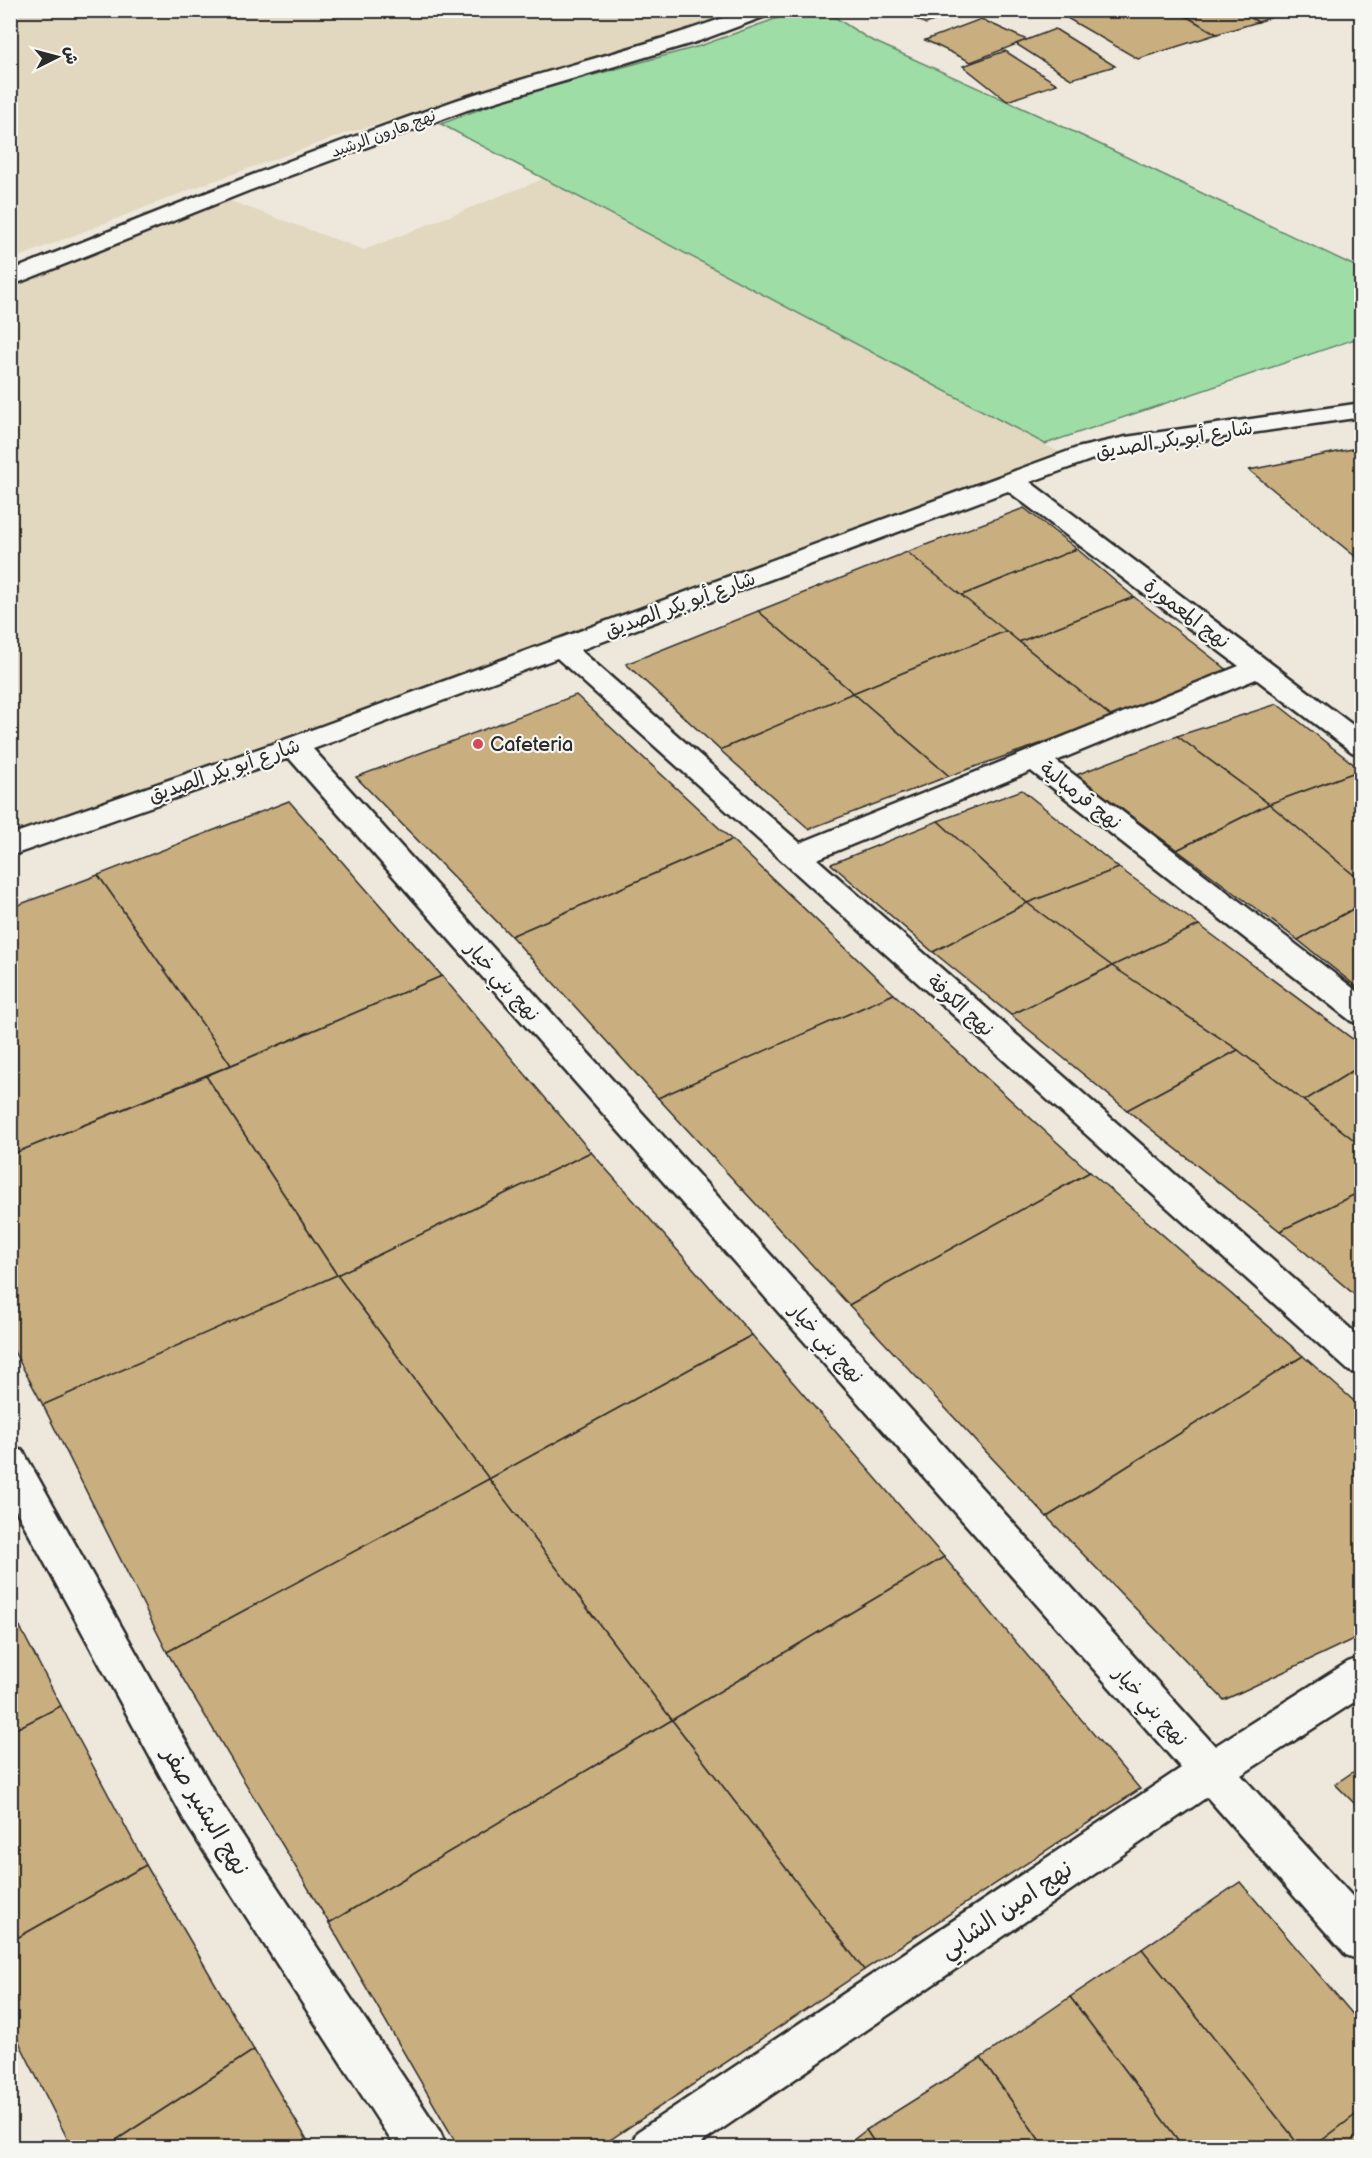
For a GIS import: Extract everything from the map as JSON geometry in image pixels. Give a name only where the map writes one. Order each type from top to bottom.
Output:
[{"type":"street","name":"نهج هارون الرشيد","points":[[10,279],[240,186],[450,110],[531,83],[692,37],[764,10]]},
{"type":"street","name":"شارع أبو بكر الصديق","points":[[10,846],[294,746],[1013,482],[1086,453],[1126,444],[1362,410]]},
{"type":"street","name":"نهج المعمورة","points":[[1013,482],[1362,746]]},
{"type":"street","name":"نهج الكوفة","points":[[562,648],[1362,1361]]},
{"type":"street","points":[[794,857],[1044,766],[1259,668]]},
{"type":"street","name":"نهج بني خيار","points":[[294,746],[1362,1940]]},
{"type":"street","name":"نهج قرمبالية","points":[[1044,766],[1362,1012]]},
{"type":"street","name":"نهج البشير صفر","points":[[16,1486],[202,1811],[424,2148]]},
{"type":"street","name":"نهج امين الشابي","points":[[653,2148],[1210,1772],[1362,1675]]},
{"type":"shaded area","points":[[11,11],[752,11],[611,57],[350,132],[202,185],[11,260]]},
{"type":"shaded area","points":[[543,179],[1061,453],[577,642],[11,841],[11,274],[217,196],[364,250]]},
{"type":"green space","points":[[797,11],[825,11],[869,39],[1051,121],[1361,269],[1361,337],[1045,444],[441,124],[506,99],[700,46]]},
{"type":"building","points":[[897,10],[961,10],[926,24]]},
{"type":"building","points":[[1053,10],[1175,10],[1217,34],[1138,59]]},
{"type":"building","points":[[1175,10],[1239,10],[1258,22],[1217,34]]},
{"type":"building","points":[[1239,10],[1294,10],[1258,22]]},
{"type":"building","points":[[981,19],[1027,40],[971,62],[925,40]]},
{"type":"building","points":[[1055,29],[1115,66],[1071,79],[1016,44]]},
{"type":"building","points":[[1005,51],[1057,84],[1007,101],[963,66]]},
{"type":"building","points":[[1362,447],[1362,562],[1249,470]]},
{"type":"building","points":[[1024,508],[1077,549],[960,596],[907,552]]},
{"type":"building","points":[[1077,549],[1134,597],[1019,642],[960,596]]},
{"type":"building","points":[[907,552],[1006,631],[853,693],[758,611]]},
{"type":"building","points":[[1134,597],[1234,675],[1113,718],[1019,642]]},
{"type":"building","points":[[758,611],[853,693],[720,750],[626,664]]},
{"type":"building","points":[[1006,631],[1113,718],[949,776],[853,693]]},
{"type":"building","points":[[853,693],[949,776],[809,829],[720,750]]},
{"type":"building","points":[[576,695],[732,840],[511,936],[356,777]]},
{"type":"building","points":[[1277,704],[1361,770],[1269,804],[1177,736]]},
{"type":"building","points":[[1177,736],[1269,804],[1177,850],[1076,775]]},
{"type":"building","points":[[1362,770],[1362,882],[1269,804]]},
{"type":"building","points":[[1022,790],[1119,868],[1027,903],[938,821]]},
{"type":"building","points":[[289,801],[442,976],[231,1065],[98,875]]},
{"type":"building","points":[[1269,804],[1362,882],[1362,904],[1298,940],[1177,850]]},
{"type":"building","points":[[938,821],[1027,903],[933,952],[831,864]]},
{"type":"building","points":[[732,840],[894,994],[658,1098],[511,936]]},
{"type":"building","points":[[1119,868],[1199,925],[1112,966],[1027,903]]},
{"type":"building","points":[[98,875],[231,1065],[10,1155],[10,908]]},
{"type":"building","points":[[1027,903],[1112,966],[1011,1015],[933,952]]},
{"type":"building","points":[[1362,904],[1362,991],[1298,940]]},
{"type":"building","points":[[1199,925],[1362,1046],[1362,1065],[1304,1101],[1238,1050],[1112,966]]},
{"type":"building","points":[[1112,966],[1238,1050],[1127,1110],[1011,1015]]},
{"type":"building","points":[[442,976],[591,1152],[337,1275],[206,1076]]},
{"type":"building","points":[[894,994],[1090,1172],[849,1305],[658,1098]]},
{"type":"building","points":[[1238,1050],[1362,1146],[1362,1191],[1280,1231],[1127,1110]]},
{"type":"building","points":[[1362,1065],[1362,1146],[1304,1101]]},
{"type":"building","points":[[206,1076],[337,1275],[43,1405],[10,1344],[10,1155]]},
{"type":"building","points":[[591,1152],[752,1335],[489,1479],[337,1275]]},
{"type":"building","points":[[1090,1172],[1303,1356],[1047,1517],[849,1305]]},
{"type":"building","points":[[1362,1191],[1362,1301],[1280,1231]]},
{"type":"building","points":[[337,1275],[489,1479],[167,1652],[43,1405]]},
{"type":"building","points":[[752,1335],[944,1557],[672,1720],[489,1479]]},
{"type":"building","points":[[1303,1356],[1362,1408],[1362,1635],[1224,1700],[1047,1517]]},
{"type":"building","points":[[489,1479],[672,1720],[329,1923],[167,1652]]},
{"type":"building","points":[[944,1557],[1140,1789],[864,1970],[672,1720]]},
{"type":"building","points":[[10,1608],[61,1706],[10,1732]]},
{"type":"building","points":[[61,1706],[146,1865],[10,1942],[10,1732]]},
{"type":"building","points":[[672,1720],[864,1970],[598,2148],[459,2148],[329,1923]]},
{"type":"building","points":[[1362,1766],[1362,1811],[1335,1784]]},
{"type":"building","points":[[146,1865],[254,2050],[104,2148],[72,2148],[10,2024],[10,1942]]},
{"type":"building","points":[[1240,1882],[1362,2025],[1362,2110],[1312,2148],[1302,2148],[1142,1949]]},
{"type":"building","points":[[1142,1949],[1302,2148],[1184,2148],[1070,1997]]},
{"type":"building","points":[[1070,1997],[1184,2148],[1045,2148],[981,2058]]},
{"type":"building","points":[[254,2050],[312,2148],[104,2148]]},
{"type":"building","points":[[981,2058],[1045,2148],[878,2148],[866,2130]]},
{"type":"building","points":[[1362,2110],[1362,2148],[1312,2148]]},
{"type":"building","points":[[866,2130],[878,2148],[843,2148]]},
{"type":"place","name":"Cafeteria","points":[[478,744]]}]
